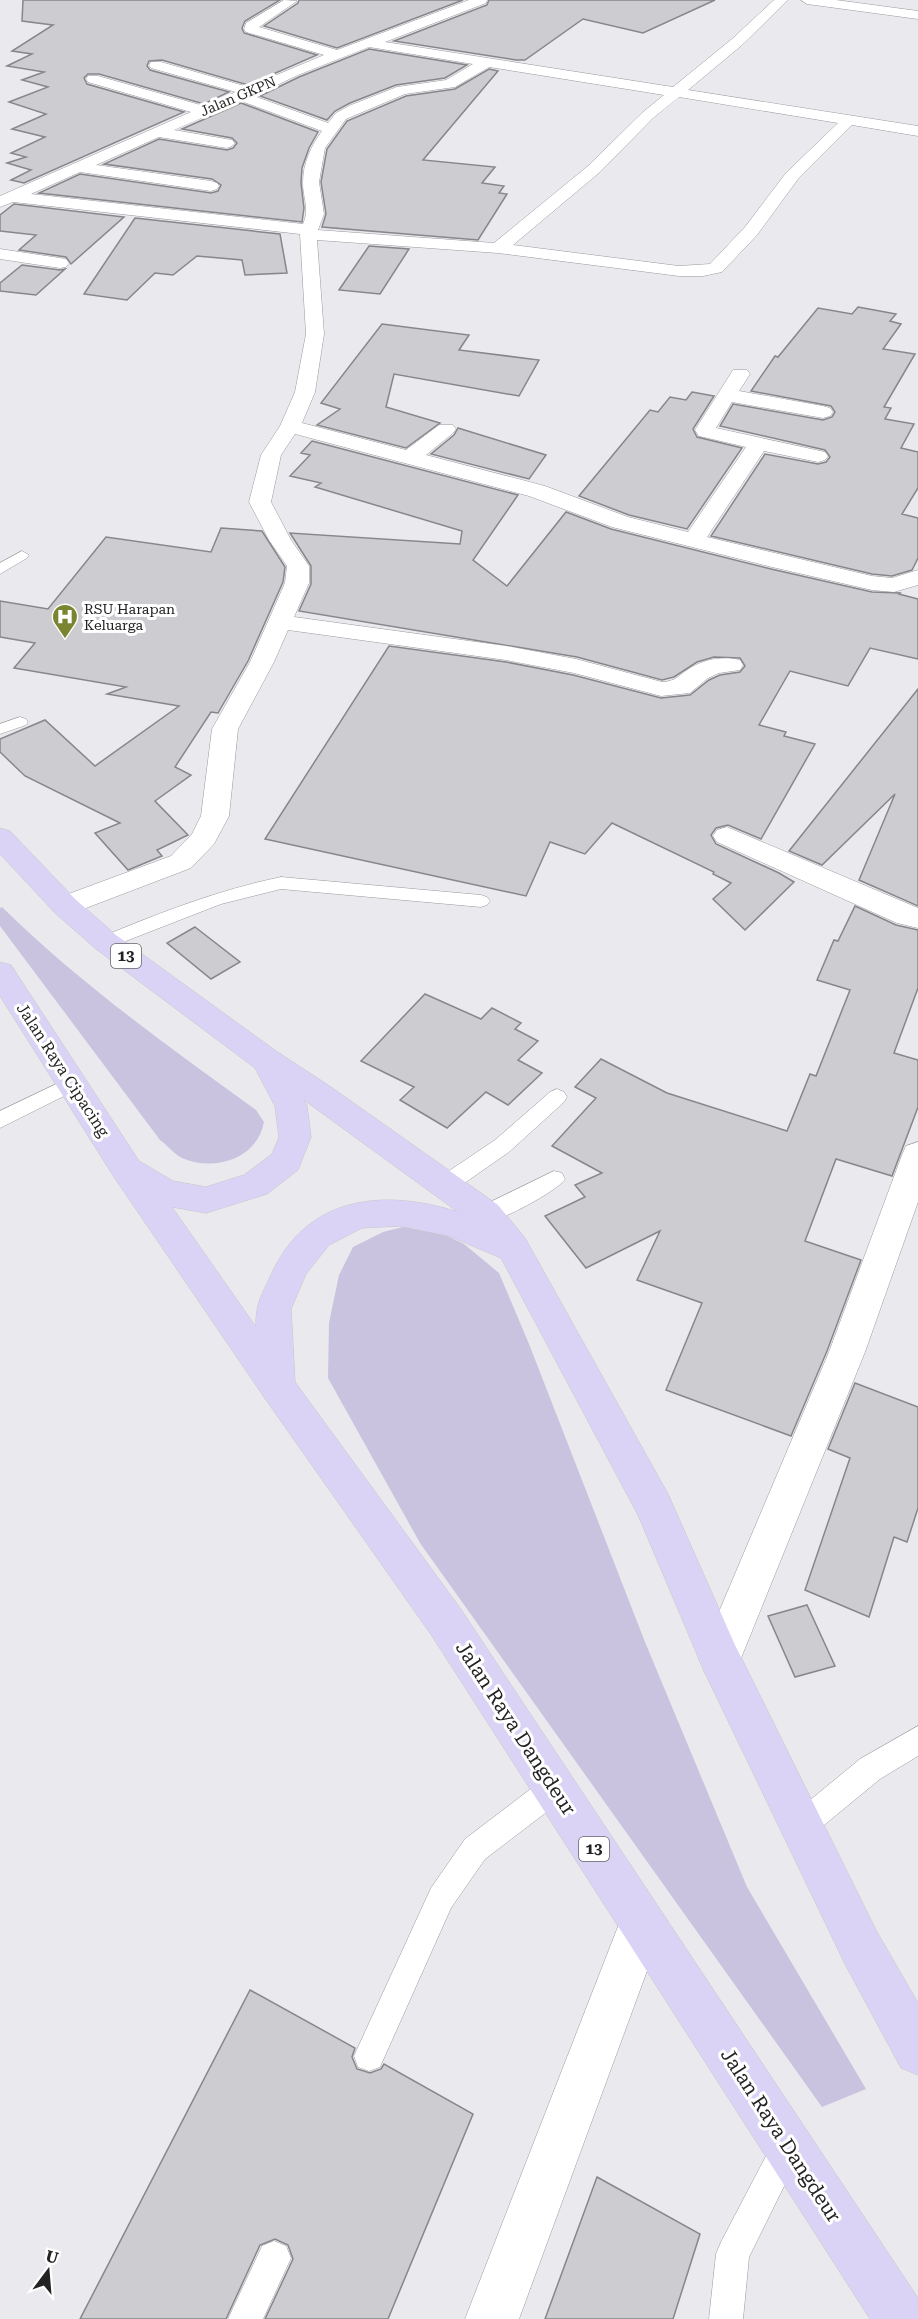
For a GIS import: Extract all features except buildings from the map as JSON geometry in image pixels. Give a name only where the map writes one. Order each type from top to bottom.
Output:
[{"type":"highway","name":"13","points":[[0,837],[18,859],[65,906],[106,942],[266,1059],[486,1214],[513,1248],[654,1506],[720,1659],[861,1947],[918,2051]]},
{"type":"highway","name":"Jalan Raya Cipacing","points":[[0,972],[126,1168]]},
{"type":"highway","points":[[126,1168],[165,1193],[206,1200],[255,1185],[286,1161],[295,1137],[291,1106],[266,1059]]},
{"type":"highway","name":"13","points":[[126,1168],[277,1386]]},
{"type":"highway","points":[[277,1386],[273,1309],[292,1266],[317,1235],[357,1215],[399,1213],[454,1224],[513,1248]]},
{"type":"highway","name":"Jalan Raya Dangdeur","points":[[277,1386],[446,1622],[900,2319]]},
{"type":"street","name":"Jalan GKPN","points":[[14,196],[293,72],[481,0]]},
{"type":"street","points":[[498,248],[594,169],[648,115],[678,92],[782,0]]},
{"type":"street","points":[[807,0],[918,15]]},
{"type":"street","points":[[291,1],[251,26],[250,29],[338,55]]},
{"type":"street","points":[[367,44],[918,131]]},
{"type":"street","points":[[65,906],[182,862],[204,838],[215,816],[225,729],[262,662],[293,597],[298,566],[280,540],[260,502],[271,455],[290,426],[305,392],[315,333],[308,232],[316,214],[312,198],[312,171],[317,148],[341,116],[379,97],[402,90],[450,84],[484,63]]},
{"type":"street","points":[[156,65],[246,94],[331,129]]},
{"type":"street","points":[[93,79],[204,111]]},
{"type":"street","points":[[0,184],[14,196],[308,232],[498,248],[694,272],[716,268],[751,231],[792,176],[850,119]]},
{"type":"street","points":[[155,132],[227,143]]},
{"type":"street","points":[[77,167],[211,186]]},
{"type":"street","points":[[0,254],[60,263]]},
{"type":"street","points":[[740,374],[705,430],[706,432],[818,456]]},
{"type":"street","points":[[727,395],[823,412]]},
{"type":"street","points":[[290,426],[537,491],[620,522],[872,583],[894,585],[918,577]]},
{"type":"street","points":[[410,457],[446,429]]},
{"type":"street","points":[[694,540],[759,443]]},
{"type":"street","points":[[280,622],[506,653],[576,666],[661,689],[681,688],[699,673],[714,666],[731,665]]},
{"type":"street","points":[[727,836],[907,916],[918,918]]},
{"type":"street","points":[[720,1659],[847,1352],[918,1155]]},
{"type":"street","points":[[492,2319],[642,1922]]},
{"type":"lane","points":[[0,570],[22,555]]},
{"type":"lane","points":[[0,729],[21,722]]},
{"type":"lane","points":[[106,942],[181,912],[264,886],[281,883],[481,901]]},
{"type":"lane","points":[[0,1120],[71,1084]]},
{"type":"lane","points":[[445,1185],[502,1146],[556,1097]]},
{"type":"lane","points":[[486,1214],[520,1199],[554,1179]]},
{"type":"lane","points":[[802,1825],[870,1769],[918,1740]]},
{"type":"lane","points":[[369,2056],[441,1898],[475,1849],[555,1788]]},
{"type":"lane","points":[[726,2319],[734,2253],[789,2146]]},
{"type":"lane","points":[[245,2319],[274,2258]]},
{"type":"shaded area","points":[[2,907],[93,988],[256,1110],[264,1122],[260,1135],[253,1145],[233,1159],[221,1163],[208,1163],[182,1158],[160,1140],[0,926],[0,908]]},
{"type":"shaded area","points":[[411,1225],[441,1233],[464,1244],[499,1273],[645,1642],[747,1887],[866,2089],[822,2107],[420,1543],[328,1378],[329,1323],[339,1275],[353,1247],[383,1232]]},
{"type":"place","name":"RSU Harapan Keluarga","points":[[65,640]]}]
